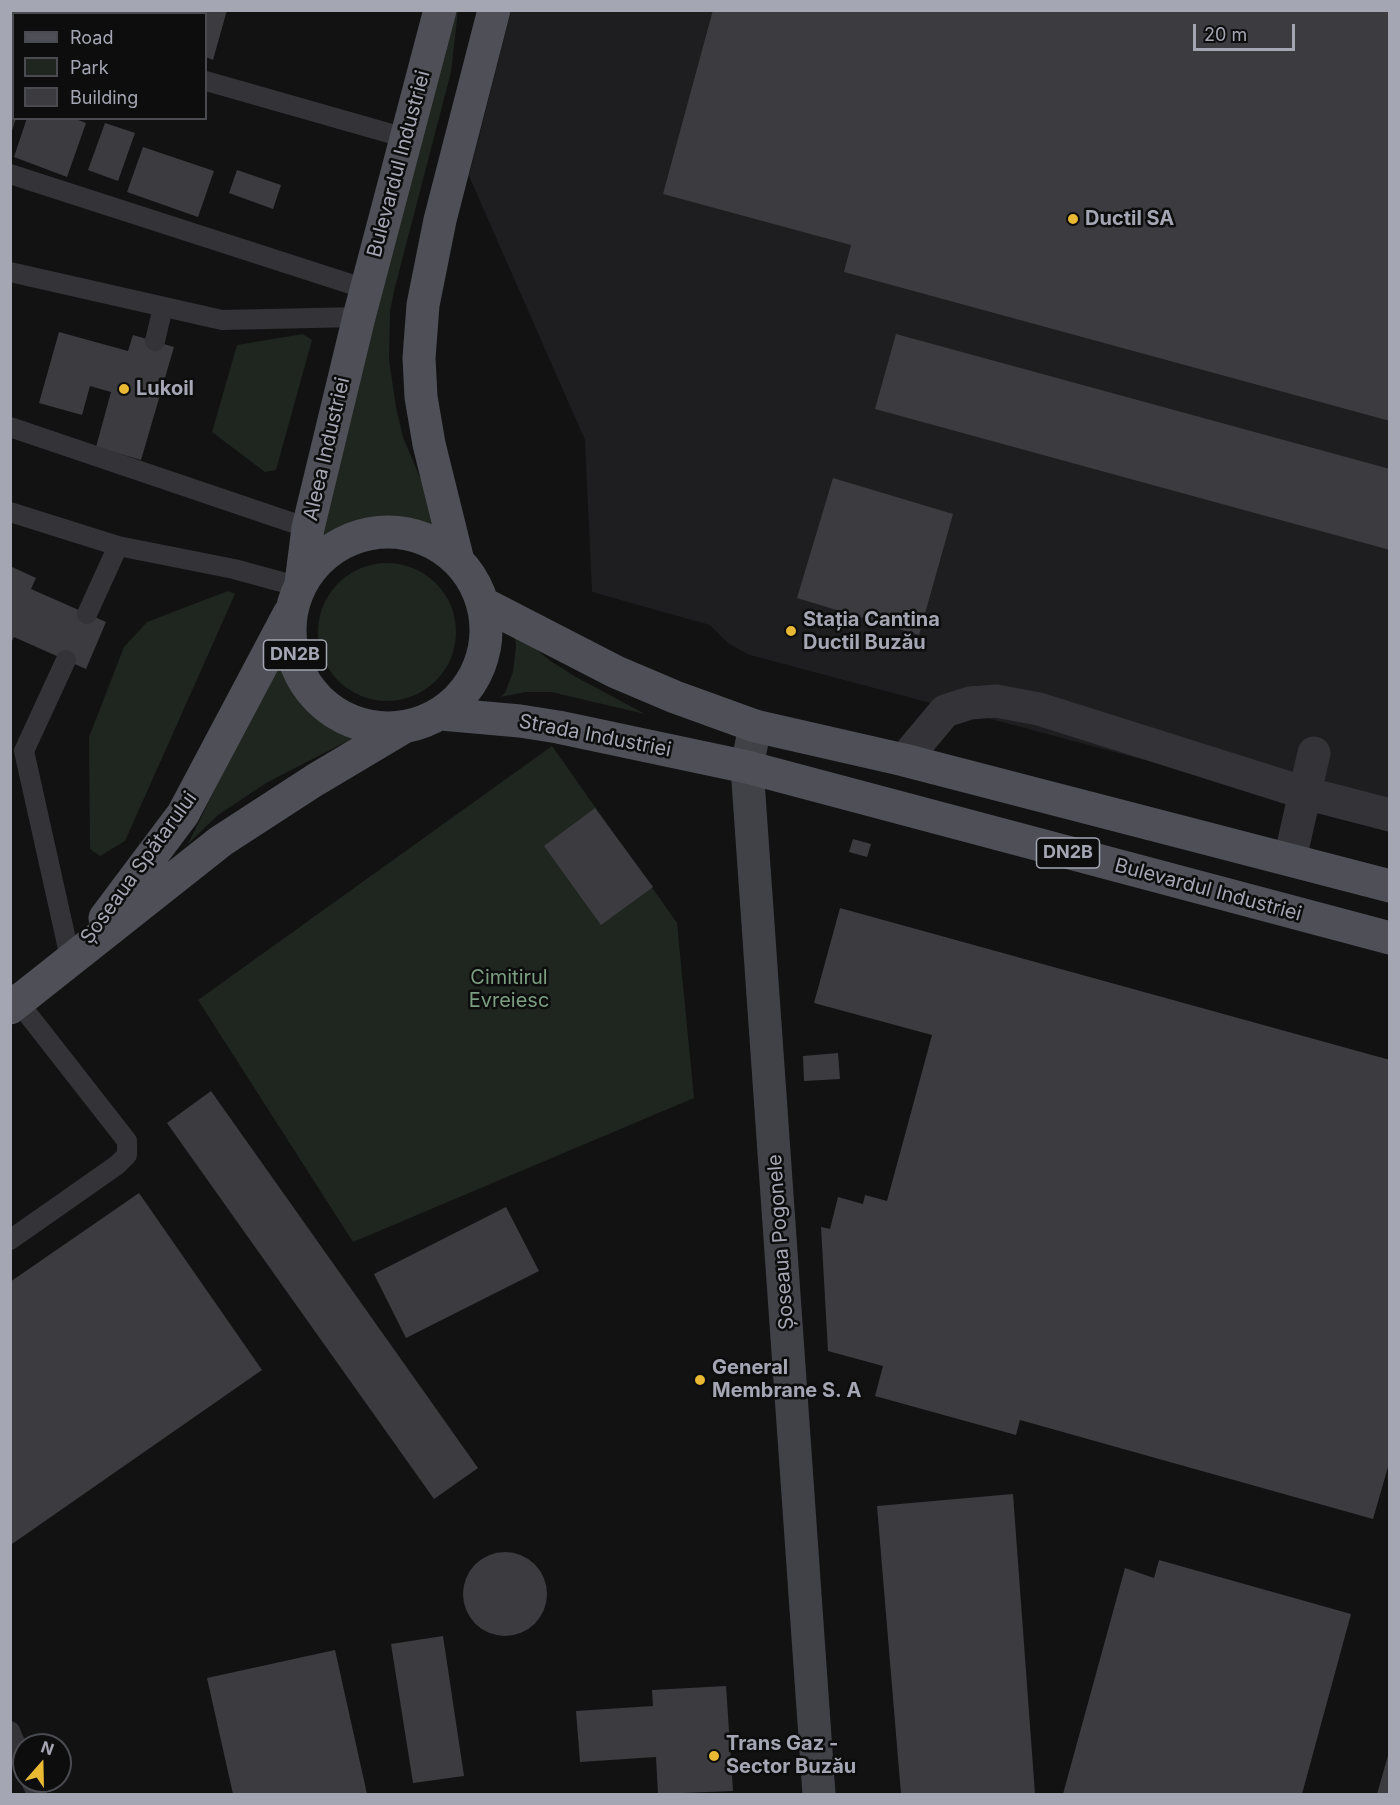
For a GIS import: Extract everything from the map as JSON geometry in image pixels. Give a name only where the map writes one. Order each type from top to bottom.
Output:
[{"type":"main road","name":"Bulevardul Industriei","points":[[362,303],[440,10]]},
{"type":"main road","points":[[459,561],[429,444],[421,397],[419,358],[423,305],[440,219],[494,10]]},
{"type":"main road","name":"Aleea Industriei","points":[[297,595],[308,528],[362,303]]},
{"type":"main road","name":"Șoseaua Spătarului","points":[[70,962],[145,867],[183,814],[297,595],[317,562],[343,543],[372,533],[404,533],[433,543],[459,561],[474,581],[483,604],[487,636],[480,666],[464,693],[441,714],[423,722],[404,727],[373,728],[344,718],[319,699],[301,675],[291,645],[297,595]]},
{"type":"main road","name":"DN2B","points":[[483,604],[616,672],[675,697],[755,726],[904,760],[1389,886]]},
{"type":"main road","name":"Strada Industriei","points":[[441,714],[558,727],[747,767]]},
{"type":"main road","name":"Șoseaua Pogonele","points":[[755,726],[747,767],[819,1794]]},
{"type":"main road","name":"Șoseaua Spătarului","points":[[14,1001],[70,962],[221,841],[315,780],[404,727]]},
{"type":"main road","name":"Bulevardul Industriei","points":[[747,767],[1389,938]]},
{"type":"street","points":[[904,760],[945,711],[970,703],[996,701],[1039,708],[1305,793],[1389,814]]},
{"type":"street","points":[[1290,859],[1314,753]]},
{"type":"lane","points":[[207,81],[406,138]]},
{"type":"lane","points":[[10,174],[362,303]]},
{"type":"lane","points":[[10,272],[222,320],[362,303]]},
{"type":"lane","points":[[155,341],[163,307]]},
{"type":"lane","points":[[10,427],[128,461],[308,528]]},
{"type":"lane","points":[[10,512],[118,546],[234,568],[297,595]]},
{"type":"lane","points":[[87,614],[118,546]]},
{"type":"lane","points":[[66,660],[17,745],[70,962]]},
{"type":"lane","points":[[10,1239],[117,1165],[127,1155],[127,1141],[14,1001]]},
{"type":"shaded area","points":[[511,11],[1389,11],[1389,825],[750,655],[729,644],[710,625],[592,592],[585,440],[469,176]]},
{"type":"green space","points":[[454,11],[458,11],[451,72],[395,287],[390,311],[389,360],[403,437],[444,535],[396,526],[356,527],[339,532],[317,547]]},
{"type":"green space","points":[[303,334],[312,340],[276,470],[265,472],[212,432],[237,345]]},
{"type":"green space","points":[[387,563],[414,568],[436,583],[451,605],[456,632],[451,659],[436,681],[414,696],[387,701],[360,696],[338,681],[323,659],[318,632],[323,605],[338,583],[360,568]]},
{"type":"green space","points":[[228,591],[235,594],[125,841],[100,856],[90,849],[89,737],[124,647],[147,622]]},
{"type":"green space","points":[[514,630],[549,660],[645,714],[551,692],[526,692],[500,697],[505,693],[513,672],[516,646]]},
{"type":"green space","points":[[281,654],[290,677],[312,706],[345,728],[365,732],[266,783],[218,815],[188,844]]},
{"type":"green space","name":"Cimitirul Evreiesc","points":[[552,746],[677,923],[694,1098],[353,1242],[198,1000]]},
{"type":"building","points":[[46,10],[227,10],[213,60],[207,57],[207,12],[50,12]]},
{"type":"building","name":"Ductil SA","points":[[713,10],[1390,10],[1390,421],[844,272],[851,245],[663,194]]},
{"type":"building","points":[[10,90],[12,90],[12,120],[15,120],[11,134]]},
{"type":"building","points":[[26,120],[78,120],[86,123],[67,177],[14,157]]},
{"type":"building","points":[[105,123],[135,133],[118,181],[88,170]]},
{"type":"building","points":[[143,147],[214,171],[198,217],[127,192]]},
{"type":"building","points":[[237,170],[281,185],[273,209],[229,193]]},
{"type":"building","points":[[59,332],[128,351],[133,335],[174,347],[141,460],[96,447],[111,392],[90,386],[82,415],[39,403]]},
{"type":"building","points":[[896,334],[1390,469],[1390,550],[875,409]]},
{"type":"building","points":[[833,478],[953,514],[919,635],[797,598]]},
{"type":"building","points":[[10,566],[36,578],[31,589],[106,622],[86,669],[14,637],[10,645]]},
{"type":"building","points":[[595,808],[653,887],[601,925],[544,846]]},
{"type":"building","points":[[853,839],[871,844],[867,857],[849,852]]},
{"type":"building","points":[[840,908],[1390,1060],[1390,1460],[1373,1519],[1020,1420],[1016,1435],[875,1396],[883,1366],[828,1351],[821,1227],[830,1229],[838,1197],[863,1204],[865,1195],[887,1201],[932,1035],[814,1003]]},
{"type":"building","points":[[838,1053],[840,1079],[804,1081],[803,1056]]},
{"type":"building","points":[[211,1091],[478,1468],[434,1499],[167,1123]]},
{"type":"building","points":[[139,1193],[262,1370],[12,1544],[10,1282]]},
{"type":"building","points":[[506,1207],[539,1271],[406,1338],[374,1274]]},
{"type":"building","points":[[1013,1494],[1035,1794],[901,1794],[877,1506]]},
{"type":"building","points":[[505,1552],[521,1555],[535,1564],[544,1578],[547,1594],[544,1610],[535,1624],[521,1633],[505,1636],[489,1633],[475,1624],[466,1610],[463,1594],[466,1578],[475,1564],[489,1555]]},
{"type":"building","points":[[1159,1560],[1351,1614],[1302,1794],[1063,1794],[1125,1568],[1154,1578]]},
{"type":"building","points":[[443,1636],[464,1776],[413,1783],[391,1644]]},
{"type":"building","points":[[335,1650],[367,1794],[233,1794],[207,1678]]},
{"type":"building","points":[[726,1686],[733,1791],[658,1794],[656,1757],[580,1762],[576,1711],[653,1706],[652,1690]]},
{"type":"building","points":[[1389,1752],[1390,1794],[1377,1794]]},
{"type":"place","name":"Ductil SA","points":[[1073,219]]},
{"type":"place","name":"Lukoil","points":[[124,389]]},
{"type":"place","name":"Stația Cantina Ductil Buzău","points":[[791,631]]},
{"type":"place","name":"General Membrane S. A","points":[[700,1380]]},
{"type":"place","name":"Trans Gaz - Sector Buzău","points":[[714,1756]]}]
